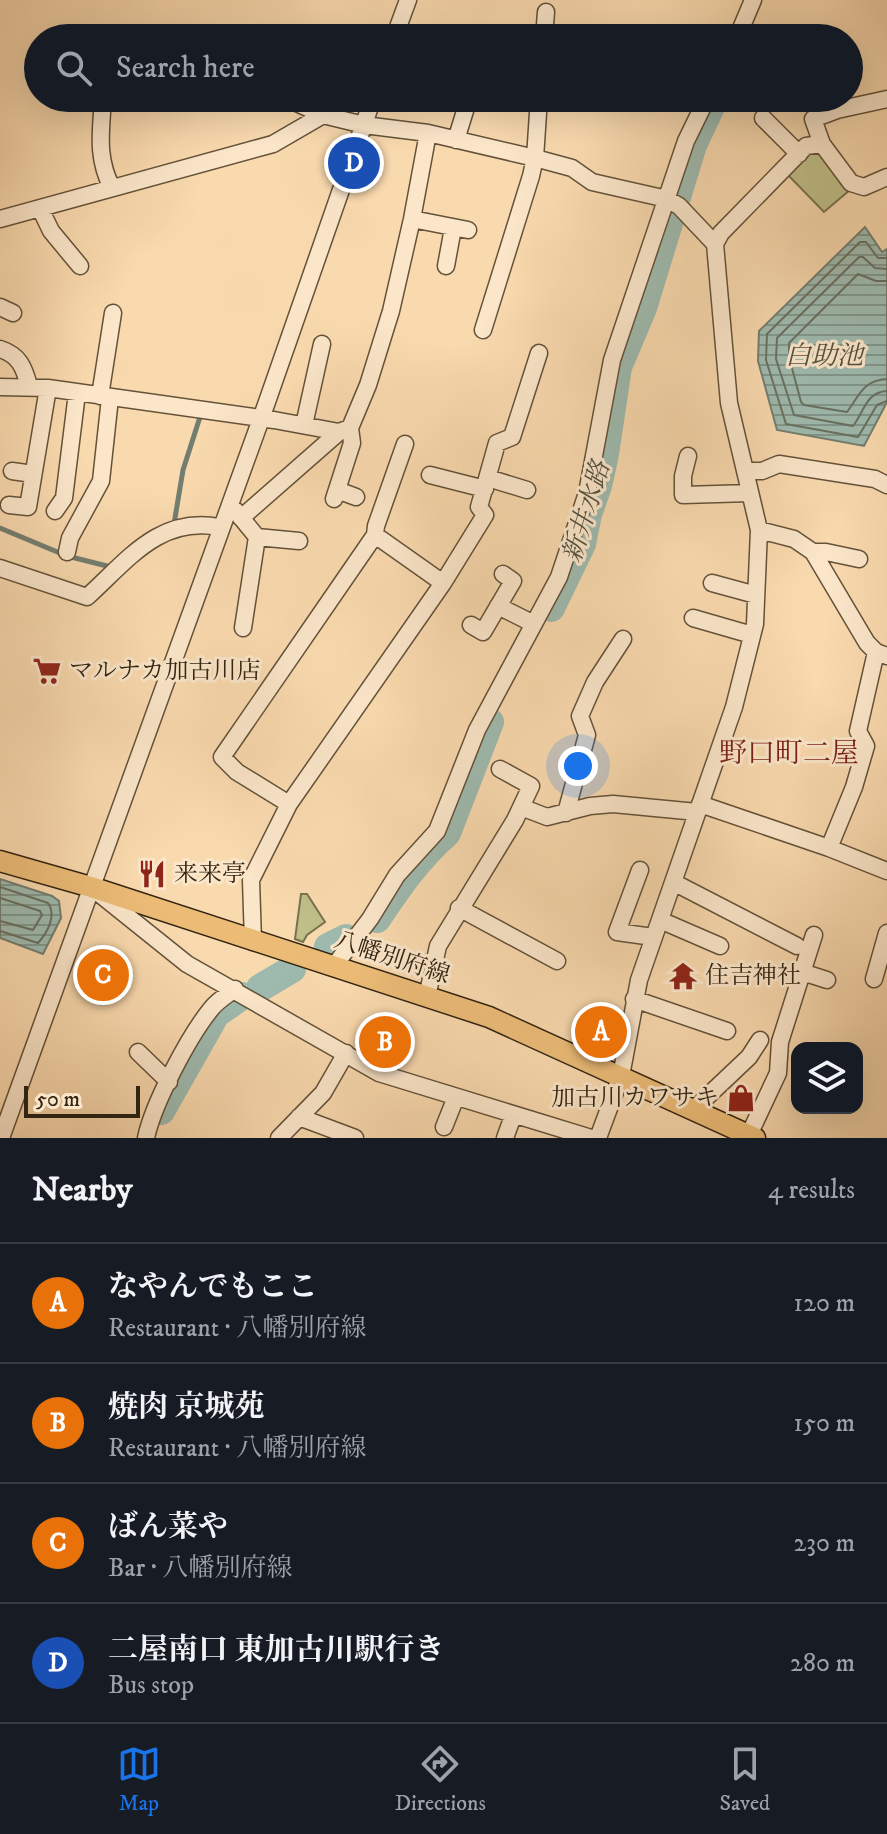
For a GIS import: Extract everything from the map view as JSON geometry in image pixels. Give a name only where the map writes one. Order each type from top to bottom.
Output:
[{"type":"main road","name":"八幡別府線","points":[[0,861],[91,887],[489,1017],[752,1137]]},
{"type":"street","points":[[399,24],[408,0]]},
{"type":"street","points":[[743,24],[753,0]]},
{"type":"street","points":[[545,24],[546,12]]},
{"type":"street","points":[[863,104],[887,99]]},
{"type":"street","points":[[102,112],[100,148],[103,170],[112,188]]},
{"type":"street","points":[[316,112],[364,125],[428,133],[572,168],[592,182],[673,202],[715,244]]},
{"type":"street","points":[[1,1138],[219,527],[261,419],[368,112]]},
{"type":"street","points":[[456,140],[465,112]]},
{"type":"street","points":[[483,330],[535,158],[538,112]]},
{"type":"street","points":[[334,966],[370,919],[397,875],[437,831],[477,730],[559,577],[587,493],[612,360],[673,202],[686,141],[700,112]]},
{"type":"street","points":[[832,112],[813,119],[822,144],[851,183],[864,187],[887,177]]},
{"type":"street","points":[[0,219],[273,144],[323,115]]},
{"type":"street","points":[[763,118],[799,154]]},
{"type":"street","points":[[241,518],[345,430],[368,385],[391,311],[428,133]]},
{"type":"street","points":[[598,1138],[621,1076],[634,999],[734,707],[752,635],[759,530],[729,403],[715,244],[721,233],[806,146],[822,144]]},
{"type":"street","points":[[40,208],[51,231],[80,266]]},
{"type":"street","points":[[412,219],[461,229],[446,266]]},
{"type":"street","points":[[67,552],[70,538],[101,481],[113,313]]},
{"type":"street","points":[[304,425],[322,344]]},
{"type":"street","points":[[0,349],[13,353],[25,368],[29,386]]},
{"type":"street","points":[[253,942],[251,880],[289,804],[443,583],[485,515],[479,507],[497,443],[512,437],[531,362]]},
{"type":"street","points":[[0,387],[48,388],[345,430]]},
{"type":"street","points":[[9,505],[28,507],[48,388]]},
{"type":"street","points":[[55,511],[64,498],[77,393]]},
{"type":"street","points":[[345,430],[352,443],[335,494],[356,497]]},
{"type":"street","points":[[289,804],[237,772],[222,757],[375,535],[405,444]]},
{"type":"street","points":[[688,456],[683,476],[683,501],[750,493]]},
{"type":"street","points":[[745,471],[762,471],[779,464],[875,479],[887,485]]},
{"type":"street","points":[[12,471],[33,474]]},
{"type":"street","points":[[430,475],[527,490]]},
{"type":"street","points":[[230,502],[257,537],[299,541]]},
{"type":"street","points":[[0,568],[87,597],[159,534],[176,527],[203,524],[219,527]]},
{"type":"street","points":[[759,530],[794,539],[813,552],[867,643],[881,654],[871,711],[858,731],[866,746],[860,788],[829,848]]},
{"type":"street","points":[[375,535],[443,583]]},
{"type":"street","points":[[249,619],[257,537]]},
{"type":"street","points":[[813,552],[859,559]]},
{"type":"street","points":[[471,625],[483,632],[513,581],[503,574]]},
{"type":"street","points":[[712,583],[756,595]]},
{"type":"street","points":[[498,606],[534,624]]},
{"type":"street","points":[[693,618],[752,635]]},
{"type":"street","points":[[566,813],[587,735],[580,716],[595,682],[623,649]]},
{"type":"street","points":[[427,997],[438,946],[515,820],[531,786],[500,769]]},
{"type":"street","points":[[521,807],[547,817],[613,804],[698,808],[829,848],[887,871]]},
{"type":"street","points":[[640,870],[617,932],[653,937]]},
{"type":"street","points":[[673,882],[797,946]]},
{"type":"street","points":[[91,887],[187,964],[379,1073],[591,1138]]},
{"type":"street","points":[[459,908],[532,957],[557,961]]},
{"type":"street","points":[[660,920],[720,946]]},
{"type":"street","points":[[874,979],[887,933]]},
{"type":"street","points":[[752,1137],[778,1073],[780,1042],[814,935]]},
{"type":"street","points":[[802,972],[827,980]]},
{"type":"street","points":[[146,1138],[152,1114],[198,1028],[213,1006],[235,989]]},
{"type":"street","points":[[634,999],[727,1031]]},
{"type":"street","points":[[694,1109],[749,1057],[760,1040]]},
{"type":"street","points":[[138,1052],[169,1082]]},
{"type":"street","points":[[279,1138],[323,1093],[346,1053]]},
{"type":"street","points":[[444,1127],[456,1097]]},
{"type":"street","points":[[505,1138],[513,1116]]},
{"type":"street","points":[[299,1117],[355,1138]]},
{"type":"shaded area","points":[[810,150],[824,153],[851,189],[824,212],[787,174]]},
{"type":"shaded area","points":[[301,894],[307,894],[325,922],[307,935],[303,942],[295,939]]},
{"type":"water","name":"白助池","points":[[865,227],[882,252],[887,249],[887,402],[864,446],[777,430],[758,361],[759,331]]},
{"type":"water","points":[[0,879],[59,901],[61,918],[43,954],[0,938]]},
{"type":"waterway","name":"新井水路","points":[[551,608],[582,544],[605,454],[618,367],[643,308],[693,145],[708,112]]},
{"type":"waterway","points":[[174,524],[183,470],[200,417]]},
{"type":"waterway","points":[[0,528],[67,556],[111,567]]},
{"type":"waterway","name":"新井水路","points":[[377,919],[418,863],[447,833],[490,722]]},
{"type":"waterway","name":"新井水路","points":[[328,947],[346,938]]},
{"type":"waterway","name":"新井水路","points":[[260,988],[292,969]]},
{"type":"waterway","name":"新井水路","points":[[161,1111],[216,1014],[242,996]]},
{"type":"place","name":"二屋南口 東加古川駅行き","points":[[354,163]]},
{"type":"place","name":"マルナカ加古川店","points":[[47,671]]},
{"type":"place","name":"来来亭","points":[[152,874]]},
{"type":"place","name":"ばん菜や","points":[[103,975]]},
{"type":"place","name":"住吉神社","points":[[683,976]]},
{"type":"place","name":"なやんでもここ","points":[[601,1032]]},
{"type":"place","name":"焼肉 京城苑","points":[[385,1042]]},
{"type":"place","name":"加古川カワサキ","points":[[741,1098]]},
{"type":"district","name":"野口町二屋","points":[[789,753]]}]
